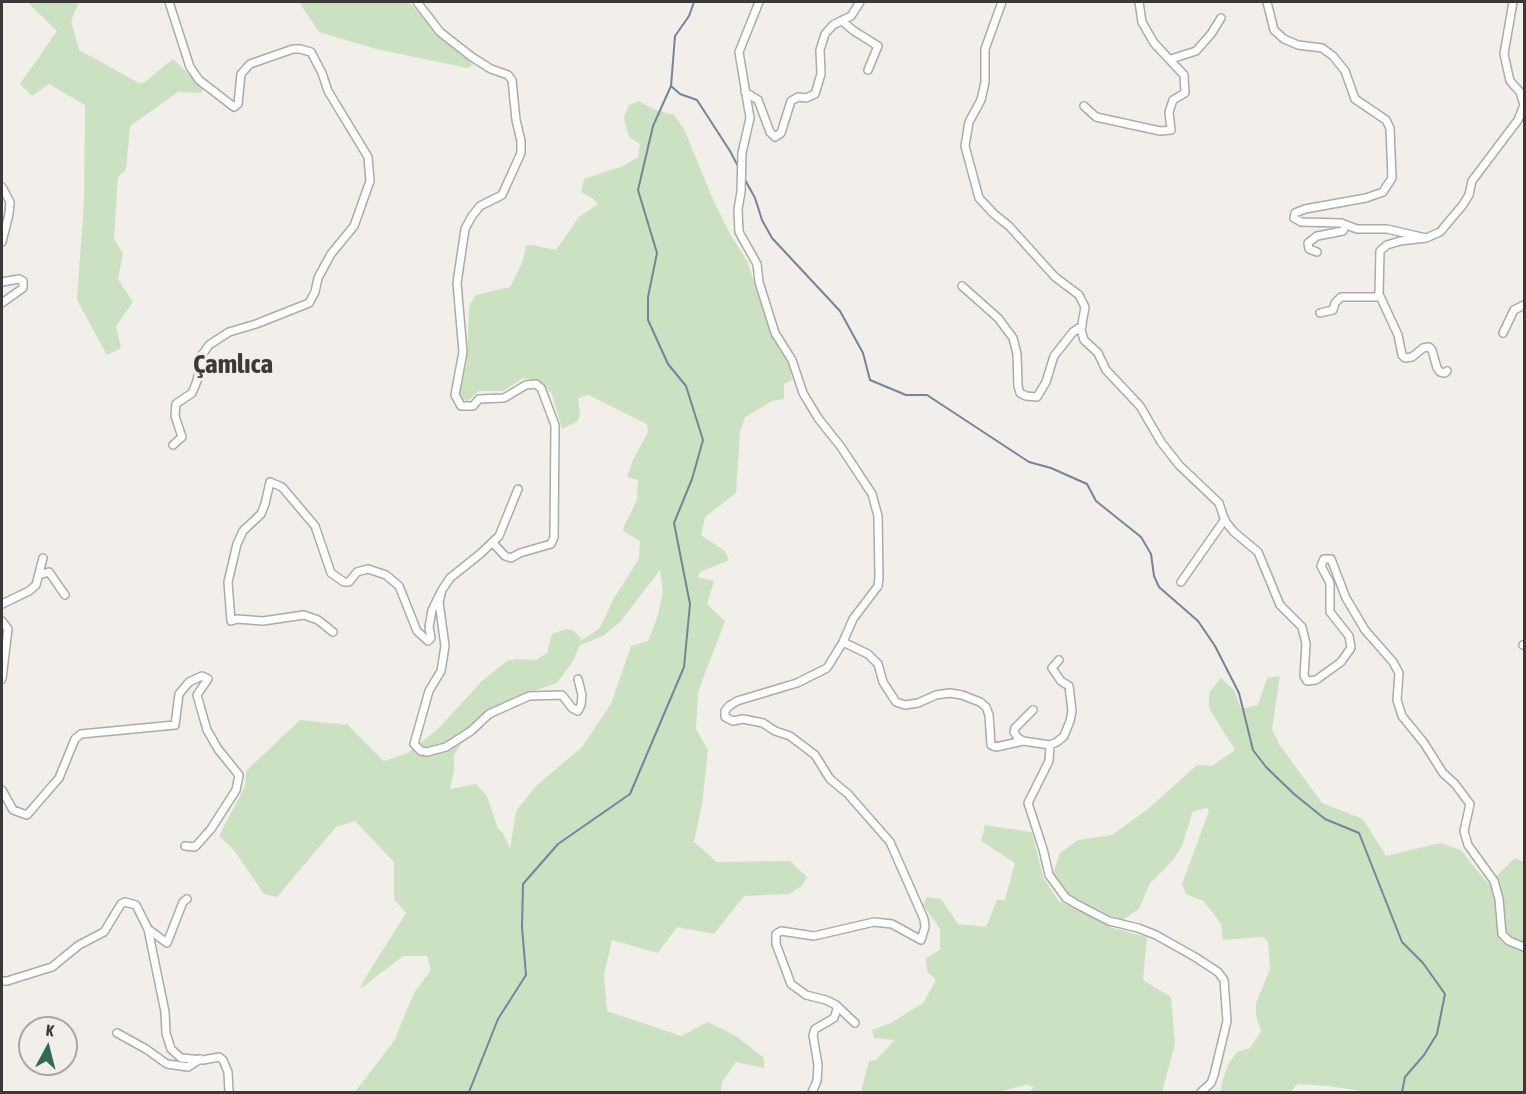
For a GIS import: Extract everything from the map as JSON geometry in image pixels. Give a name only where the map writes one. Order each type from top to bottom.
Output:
[{"type":"street","points":[[169,2],[190,67],[199,80],[234,107],[238,104],[241,74],[250,64],[292,49],[311,52],[328,91],[368,157],[370,181],[354,226],[331,254],[318,278],[315,292],[309,303],[229,332],[209,345],[202,355],[192,393],[176,404],[175,416],[182,437],[172,445]]},
{"type":"street","points":[[417,2],[440,32],[472,57],[491,69],[508,75],[512,80],[516,120],[521,141],[522,153],[502,195],[480,206],[465,230],[457,283],[463,352],[455,395],[461,406],[473,406],[479,399],[504,398],[526,385],[536,384],[542,388],[555,425],[554,537],[551,544],[511,558],[505,556],[493,543]]},
{"type":"street","points":[[759,2],[738,52],[750,118],[742,153],[738,209],[739,232],[757,264],[759,282],[775,333],[792,360],[803,393],[872,494],[878,516],[878,586],[853,619],[843,642],[827,668],[797,683],[737,701],[725,711],[725,717],[733,721],[743,719],[757,721],[790,736],[815,755],[830,779],[848,794],[890,842],[924,919],[925,927],[921,940],[892,924],[874,922],[814,936],[781,932],[776,934],[776,944],[791,984],[806,995],[836,1005],[855,1023]]},
{"type":"street","points":[[745,92],[758,100],[775,137],[781,133],[791,101],[798,97],[806,98],[815,94],[821,74],[820,50],[825,34],[833,26],[851,16],[860,2]]},
{"type":"street","points":[[1002,2],[985,49],[985,82],[981,100],[969,122],[966,146],[979,198],[1009,226],[1055,277],[1079,295],[1085,307],[1081,330],[1084,340],[1098,353],[1106,370],[1140,406],[1161,442],[1179,465],[1219,503],[1225,519],[1234,532],[1258,552],[1280,605],[1302,627],[1306,644],[1304,676],[1307,681],[1316,680],[1341,662],[1351,648],[1349,636],[1330,612],[1330,583],[1321,566],[1323,559],[1331,559],[1346,598],[1365,630],[1393,662],[1398,674],[1397,700],[1402,716],[1424,743],[1443,774],[1455,784],[1470,804],[1464,831],[1468,844],[1494,881],[1499,899],[1502,934],[1509,941],[1524,947]]},
{"type":"street","points":[[1084,106],[1096,117],[1160,131],[1171,130],[1169,112],[1173,100],[1185,93],[1184,75],[1154,43],[1142,22],[1139,2]]},
{"type":"street","points":[[1267,2],[1274,30],[1284,39],[1298,45],[1322,48],[1333,56],[1345,71],[1355,99],[1386,120],[1390,128],[1392,178],[1383,192],[1366,198],[1305,210],[1295,213],[1294,218],[1300,222],[1341,223],[1357,229],[1388,229],[1426,238]]},
{"type":"street","points":[[1447,371],[1440,372],[1429,347],[1423,348],[1412,357],[1402,356],[1398,335],[1379,294],[1380,251],[1387,245],[1426,238],[1440,232],[1462,206],[1469,195],[1472,181],[1518,120],[1524,105],[1520,92],[1510,81],[1504,54],[1513,2]]},
{"type":"street","points":[[1171,59],[1196,51],[1221,18]]},
{"type":"street","points":[[842,21],[878,46],[868,70]]},
{"type":"street","points":[[2,187],[10,202],[2,242]]},
{"type":"street","points":[[1317,252],[1309,249],[1308,243],[1317,236],[1343,231],[1345,226]]},
{"type":"street","points":[[2,282],[10,279],[23,281],[23,288],[2,303]]},
{"type":"street","points":[[962,286],[998,318],[1012,338],[1017,354],[1018,386],[1020,393],[1026,396],[1037,397],[1046,382],[1054,356],[1073,332],[1082,326]]},
{"type":"street","points":[[1320,314],[1333,310],[1335,303],[1341,297],[1377,297],[1379,294]]},
{"type":"street","points":[[1503,333],[1514,310],[1524,305]]},
{"type":"street","points":[[333,633],[318,620],[303,615],[262,621],[237,619],[231,621],[228,582],[237,544],[243,531],[261,514],[270,482],[282,487],[315,526],[332,573],[344,582],[349,582],[357,572],[368,569],[386,575],[399,586],[417,631],[429,640],[432,610],[442,590],[450,578],[493,543],[518,489]]},
{"type":"street","points":[[1181,582],[1225,519]]},
{"type":"street","points":[[2,604],[29,591],[36,585],[43,558]]},
{"type":"street","points":[[39,575],[49,572],[65,594]]},
{"type":"street","points":[[442,590],[439,602],[446,646],[441,671],[429,691],[414,744],[421,751],[446,747],[471,731],[489,714],[529,696],[561,695],[572,708],[578,711],[582,695],[578,679]]},
{"type":"street","points":[[2,621],[8,629],[2,679]]},
{"type":"street","points":[[843,642],[868,654],[878,664],[883,682],[896,702],[905,705],[918,703],[936,695],[950,693],[980,702],[989,715],[991,745],[996,747],[1023,741],[1050,745],[1064,736],[1072,711],[1070,686],[1061,681],[1052,668],[1059,660]]},
{"type":"street","points":[[2,790],[13,810],[27,815],[59,778],[75,739],[81,734],[175,725],[179,694],[189,682],[202,676],[208,679],[198,694],[207,730],[218,749],[239,775],[236,790],[211,829],[195,847],[185,846]]},
{"type":"street","points":[[1023,741],[1014,732],[1015,728],[1033,710]]},
{"type":"street","points":[[1050,745],[1049,760],[1028,803],[1043,849],[1048,875],[1056,886],[1065,898],[1109,921],[1156,935],[1218,972],[1224,980],[1227,1021],[1214,1075],[1211,1083],[1201,1092]]},
{"type":"street","points":[[148,929],[167,943],[183,902],[187,899]]},
{"type":"street","points":[[2,981],[52,967],[79,945],[104,932],[121,904],[125,902],[136,905],[148,929],[165,1012],[166,1033],[171,1049],[182,1058],[219,1057],[224,1060],[228,1072],[229,1092]]},
{"type":"street","points":[[812,1092],[818,1073],[813,1035],[816,1029],[834,1018],[836,1005]]},
{"type":"street","points":[[117,1033],[167,1064],[188,1067],[200,1059]]},
{"type":"green space","points":[[27,2],[79,2],[71,21],[79,50],[139,83],[145,82],[173,59],[204,89],[201,93],[178,92],[130,126],[126,170],[118,177],[114,238],[123,254],[118,279],[133,302],[116,326],[121,348],[107,355],[77,300],[84,201],[85,105],[49,84],[32,96],[20,84],[57,31]]},
{"type":"green space","points":[[299,2],[408,2],[473,65],[468,68],[376,49],[319,32]]},
{"type":"green space","points":[[639,101],[653,109],[674,115],[684,129],[712,197],[729,232],[747,261],[774,340],[789,363],[792,380],[784,384],[784,399],[772,401],[745,417],[740,432],[736,493],[705,517],[701,535],[725,551],[729,560],[700,572],[698,577],[714,581],[707,604],[725,621],[698,692],[696,729],[708,750],[702,804],[694,842],[717,862],[790,861],[807,877],[802,886],[789,894],[744,896],[714,934],[677,927],[658,953],[612,940],[604,975],[607,1011],[681,1036],[708,1022],[736,1036],[764,1058],[764,1068],[736,1062],[722,1082],[721,1092],[355,1092],[394,1041],[414,993],[431,970],[427,956],[403,956],[360,989],[406,913],[394,899],[394,862],[355,821],[336,827],[277,897],[264,894],[234,850],[219,836],[245,786],[246,771],[300,720],[348,725],[384,761],[408,753],[438,729],[482,681],[507,661],[536,660],[547,653],[552,634],[567,629],[574,631],[582,640],[600,628],[614,598],[639,559],[640,541],[623,531],[637,500],[638,480],[627,477],[648,432],[647,424],[589,395],[578,398],[580,415],[577,422],[562,429],[552,394],[540,382],[523,378],[503,391],[479,391],[468,401],[461,399],[460,388],[467,362],[469,306],[476,295],[510,287],[522,263],[526,246],[556,250],[579,217],[598,204],[581,192],[584,179],[623,166],[638,157],[640,144],[630,138],[624,117],[629,105]],"holes":[[[660,570],[663,592],[657,618],[648,641],[631,646],[611,704],[582,747],[536,786],[516,811],[510,849],[503,833],[498,829],[487,796],[476,784],[450,789],[454,771],[454,755],[478,718],[489,709],[557,683],[573,661],[580,645],[603,636],[620,622]]]},
{"type":"green space","points":[[1280,676],[1272,729],[1279,744],[1322,803],[1363,819],[1386,856],[1440,843],[1461,850],[1488,884],[1515,858],[1524,862],[1524,1092],[1369,1092],[1297,1084],[1291,1092],[1221,1092],[1229,1063],[1237,1052],[1250,1048],[1261,1031],[1256,1015],[1256,1003],[1270,969],[1268,942],[1263,937],[1223,940],[1221,925],[1214,914],[1203,901],[1186,894],[1182,884],[1209,811],[1207,808],[1193,811],[1182,846],[1173,860],[1150,883],[1139,909],[1121,921],[1067,894],[1053,874],[1060,853],[1078,840],[1112,835],[1148,809],[1197,765],[1212,766],[1235,750],[1209,708],[1209,693],[1221,678],[1234,690],[1241,709],[1258,705],[1267,678]]},
{"type":"green space","points":[[985,825],[1032,832],[1043,877],[1058,900],[1113,928],[1147,937],[1143,980],[1171,997],[1175,1044],[1162,1092],[1030,1092],[1034,1087],[1026,1085],[998,1092],[861,1092],[869,1061],[876,1060],[895,1040],[874,1038],[872,1030],[891,1023],[923,1003],[936,980],[927,971],[926,958],[940,950],[940,929],[923,905],[927,897],[941,899],[958,924],[986,927],[997,900],[1005,900],[1015,863],[981,841]]},
{"type":"waterway","points":[[694,2],[689,16],[675,36],[671,86],[680,94],[697,100],[739,168]]},
{"type":"waterway","points":[[469,1092],[498,1019],[526,975],[522,927],[523,884],[558,844],[630,794],[684,667],[690,604],[674,523],[692,479],[703,440],[686,386],[668,364],[648,320],[648,297],[657,253],[638,190],[653,126],[671,86]]},
{"type":"waterway","points":[[743,176],[772,238],[840,311],[863,353],[870,380],[906,395],[927,395],[1029,462],[1051,468],[1087,484],[1096,501],[1141,537],[1151,554],[1154,576],[1159,587],[1198,621],[1215,646],[1239,693],[1253,750],[1266,767],[1325,819],[1359,833],[1402,942],[1423,963],[1445,994],[1437,1034],[1424,1055],[1405,1077],[1402,1092]]},
{"type":"district","name":"Çamlıca","points":[[233,364]]}]
